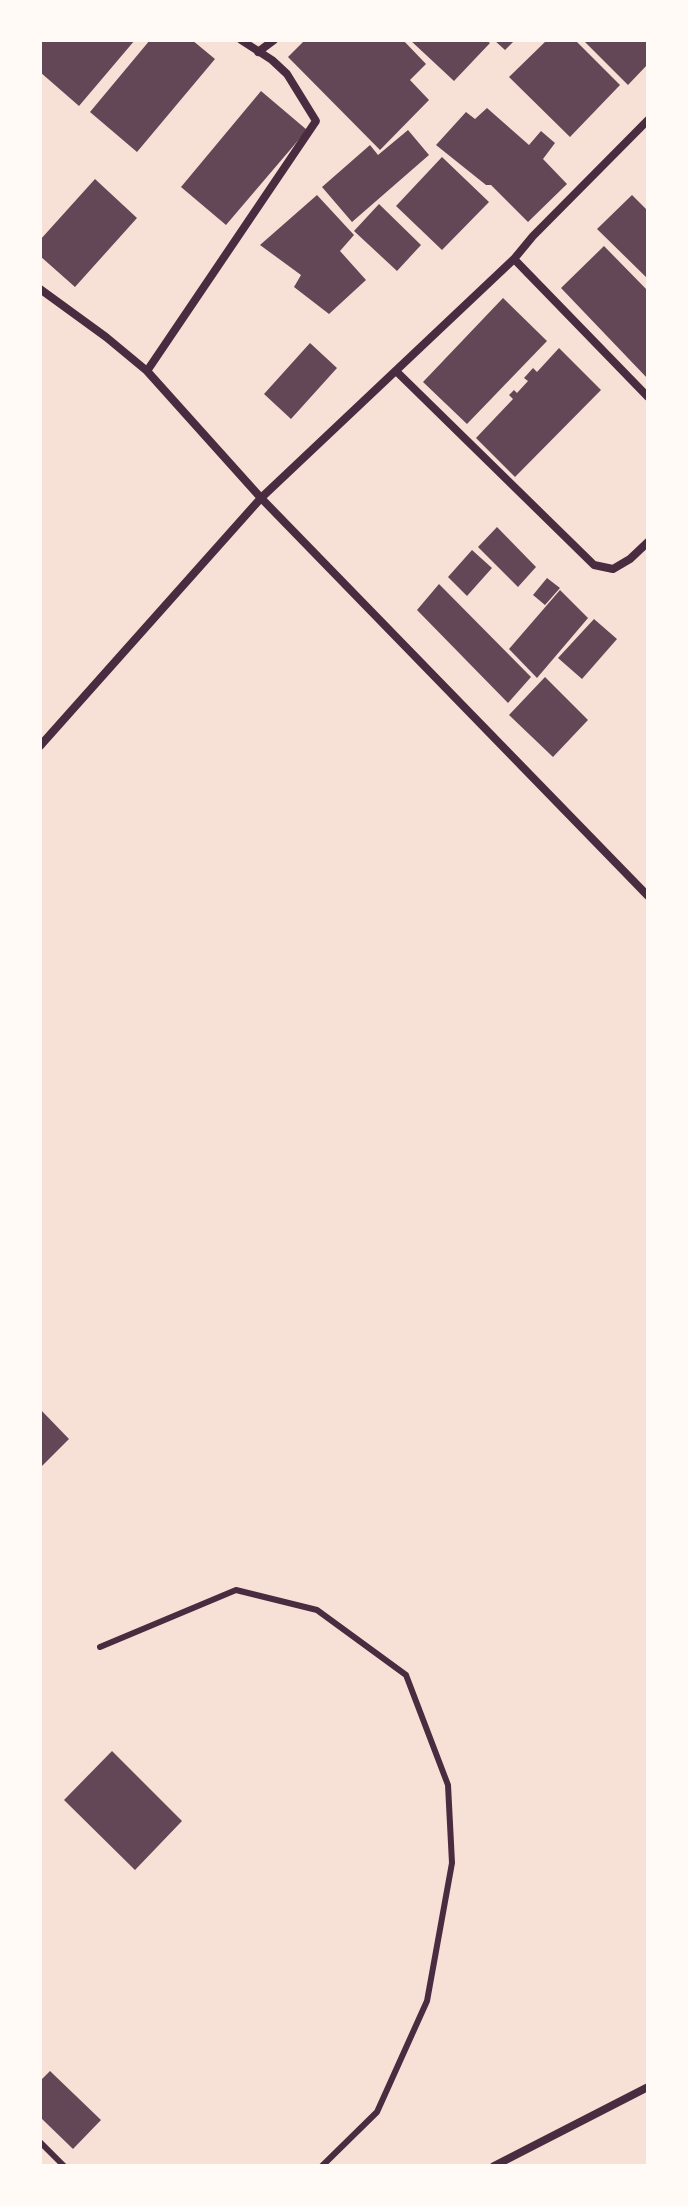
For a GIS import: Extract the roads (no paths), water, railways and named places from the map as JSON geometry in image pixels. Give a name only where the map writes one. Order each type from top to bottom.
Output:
[{"type":"street","points":[[147,371],[316,121],[287,74],[241,40]]},
{"type":"street","points":[[258,52],[274,40]]},
{"type":"street","points":[[40,746],[261,498],[514,259],[648,120]]},
{"type":"street","points":[[514,259],[648,397]]},
{"type":"street","points":[[40,289],[147,371],[261,498],[648,896]]},
{"type":"street","points":[[396,371],[594,565],[613,569],[630,559],[648,542]]},
{"type":"street","points":[[494,2166],[648,2087]]},
{"type":"lane","points":[[100,1647],[236,1590],[317,1610],[406,1675],[448,1785],[452,1863],[427,2001],[377,2112],[322,2166]]},
{"type":"lane","points":[[40,2142],[64,2166]]}]
